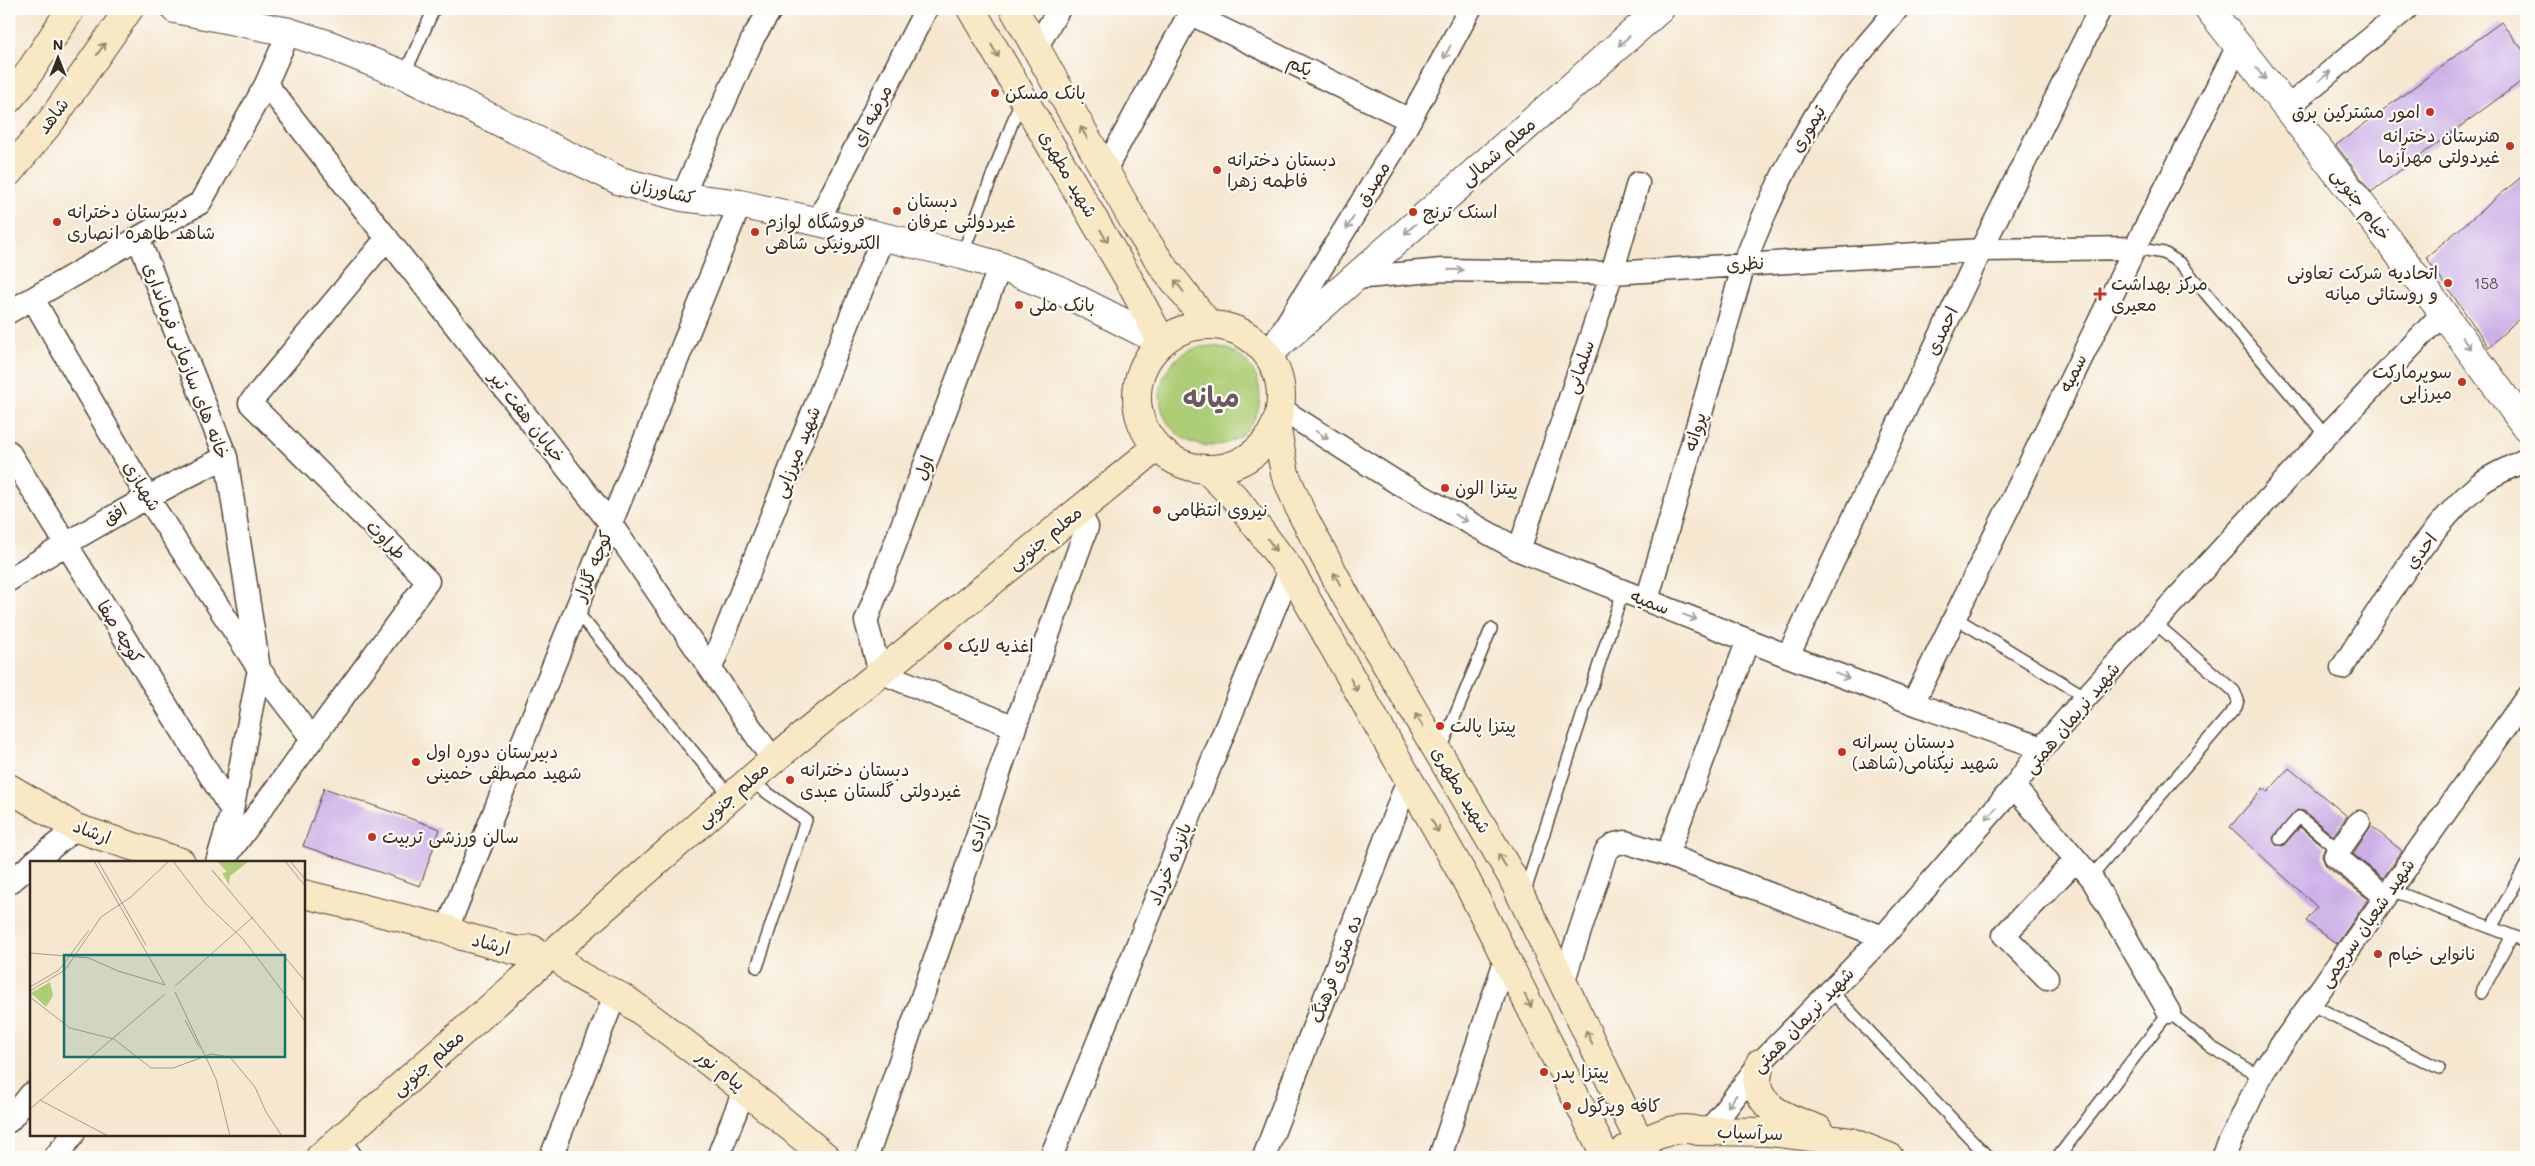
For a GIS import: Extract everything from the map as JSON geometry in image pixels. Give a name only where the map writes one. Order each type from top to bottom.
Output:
[{"type":"main road","points":[[9,99],[21,85],[72,9]]},
{"type":"main road","name":"شاهد","points":[[9,172],[51,121],[129,9]]},
{"type":"main road","name":"شهید مطهری","points":[[971,9],[1128,278],[1162,342]]},
{"type":"main road","name":"شهید مطهری","points":[[1014,9],[1137,227],[1162,265],[1209,325]]},
{"type":"main road","points":[[1209,325],[1226,326],[1242,332],[1256,342],[1268,354],[1277,371],[1281,390],[1278,416],[1265,443],[1248,458],[1228,467],[1206,469],[1188,466],[1171,459],[1157,447],[1144,428],[1137,405],[1138,382],[1146,360],[1162,342],[1176,332],[1192,326],[1209,325]]},
{"type":"main road","name":"شهید مطهری","points":[[1278,416],[1284,474],[1301,512],[1344,593],[1511,875],[1645,1147]]},
{"type":"main road","name":"معلم جنوبی","points":[[337,1152],[548,955],[773,760],[1157,447]]},
{"type":"main road","points":[[1206,469],[1236,499],[1290,570],[1467,882],[1607,1157]]},
{"type":"main road","name":"ارشاد","points":[[9,788],[76,828],[178,861]]},
{"type":"main road","name":"ارشاد","points":[[305,894],[449,929],[462,936],[517,951],[548,955]]},
{"type":"main road","name":"پیام نور","points":[[548,955],[571,962],[604,981],[614,992],[745,1088],[826,1157]]},
{"type":"main road","points":[[1760,1063],[1757,1084],[1766,1102],[1785,1116],[1848,1149]]},
{"type":"main road","name":"سرآسیاب","points":[[1607,1157],[1645,1147],[1653,1136],[1688,1128],[1704,1131],[1770,1132],[1889,1157]]},
{"type":"street","name":"کشاورزان","points":[[175,9],[289,32],[404,75],[620,181],[682,197],[740,204],[817,223],[962,254],[1000,266],[1059,290],[1162,342]]},
{"type":"street","points":[[682,197],[754,36],[771,9]]},
{"type":"street","name":"مرضه ای","points":[[817,223],[926,9]]},
{"type":"street","points":[[1036,48],[1059,9]]},
{"type":"street","name":"مصدق","points":[[1268,354],[1326,264],[1410,120],[1470,9]]},
{"type":"street","name":"معلم شمالی","points":[[1268,354],[1660,9]]},
{"type":"street","name":"تیموری","points":[[1744,264],[1765,210],[1788,164],[1830,92],[1897,9]]},
{"type":"street","name":"احمدی","points":[[1788,656],[1981,250],[2100,9]]},
{"type":"street","name":"خیام جنوبی","points":[[2209,9],[2288,107],[2444,312],[2526,428]]},
{"type":"street","points":[[2288,107],[2406,9]]},
{"type":"street","points":[[1105,170],[1190,11]]},
{"type":"street","name":"یکم","points":[[1190,11],[1410,120]]},
{"type":"street","points":[[9,312],[200,202],[266,84],[289,32]]},
{"type":"street","name":"سميه","points":[[1913,702],[2135,248],[2238,46]]},
{"type":"street","name":"خیابان هفت تیر","points":[[266,84],[610,523],[773,760]]},
{"type":"street","name":"سلمانی","points":[[1518,550],[1612,273],[1638,183]]},
{"type":"street","name":"کوچه گلزار","points":[[449,929],[610,523],[740,204]]},
{"type":"street","name":"شهید میرزایی","points":[[711,668],[883,236]]},
{"type":"street","name":"خانه های سازمانی فرمانداری","points":[[138,238],[226,457],[259,669],[232,811],[217,861]]},
{"type":"street","name":"طراوت","points":[[223,861],[428,582],[250,403],[387,238]]},
{"type":"street","name":"نظری","points":[[1355,278],[1442,270],[1612,273],[1981,250],[2135,248]]},
{"type":"street","name":"پروانه","points":[[1646,600],[1744,264]]},
{"type":"street","name":"اول","points":[[880,672],[866,621],[1000,266]]},
{"type":"street","name":"شهبازی","points":[[33,298],[147,497],[259,669],[313,740]]},
{"type":"street","name":"شهید نریمان همتی","points":[[1704,1131],[1760,1063],[1883,937],[2014,787],[2042,748],[2086,697],[2326,436],[2444,312]]},
{"type":"street","name":"سمیه","points":[[1278,416],[1518,550],[1788,656],[2042,748]]},
{"type":"street","name":"کوچه صفا","points":[[9,452],[232,811]]},
{"type":"street","name":"افق","points":[[9,580],[65,543],[147,497],[226,457]]},
{"type":"street","name":"احدي","points":[[2342,668],[2383,603],[2428,540],[2477,486],[2526,459]]},
{"type":"street","name":"آزادی","points":[[867,1157],[1015,727],[1087,527],[1078,511]]},
{"type":"street","name":"پانزده خرداد","points":[[1051,1157],[1290,570]]},
{"type":"street","points":[[1667,855],[1748,640]]},
{"type":"street","points":[[880,672],[1015,727]]},
{"type":"street","name":"شهید شعبان سرچمی","points":[[2223,1157],[2261,1077],[2310,1004],[2526,698]]},
{"type":"street","name":"ده متری فرهنگ","points":[[1264,1157],[1408,780]]},
{"type":"street","points":[[2014,787],[2091,877],[2169,1012]]},
{"type":"street","points":[[2359,822],[2335,856],[2388,893]]},
{"type":"street","points":[[35,861],[76,828]]},
{"type":"street","points":[[1563,983],[1606,850],[1615,844],[1625,842],[1667,855],[1883,937]]},
{"type":"street","points":[[2047,978],[2004,935],[2076,860]]},
{"type":"street","points":[[9,883],[30,866]]},
{"type":"street","points":[[1440,1157],[1506,958]]},
{"type":"street","points":[[551,1157],[614,992]]},
{"type":"street","points":[[718,1157],[745,1088]]},
{"type":"street","points":[[9,1121],[30,1095]]},
{"type":"street","points":[[55,1157],[72,1136]]},
{"type":"lane","points":[[404,75],[434,9]]},
{"type":"lane","points":[[962,254],[1022,96]]},
{"type":"lane","points":[[2135,248],[2164,254],[2181,264],[2326,436]]},
{"type":"lane","points":[[1522,899],[1623,591]]},
{"type":"lane","points":[[576,611],[740,789],[806,820],[757,967]]},
{"type":"lane","points":[[1954,617],[2086,697]]},
{"type":"lane","points":[[2091,877],[2236,707],[2238,700],[2234,691],[2155,623]]},
{"type":"lane","points":[[1439,754],[1491,629]]},
{"type":"lane","points":[[2280,839],[2299,817],[2340,850]]},
{"type":"lane","points":[[2491,928],[2526,865]]},
{"type":"lane","points":[[2388,893],[2526,941]]},
{"type":"lane","points":[[2481,993],[2512,936]]},
{"type":"lane","points":[[1830,990],[1988,1157]]},
{"type":"lane","points":[[2310,1004],[2439,1068]]},
{"type":"lane","points":[[2058,1157],[2169,1012],[2211,1047],[2261,1077]]},
{"type":"green space","points":[[1200,346],[1220,346],[1229,349],[1246,360],[1257,377],[1260,386],[1260,406],[1257,415],[1246,432],[1229,443],[1220,446],[1200,446],[1182,438],[1168,424],[1160,406],[1160,386],[1168,368],[1182,354]]},
{"type":"building","name":"امور مشترکین برق","points":[[2501,22],[2526,54],[2526,78],[2371,192],[2336,145]]},
{"type":"building","points":[[2526,173],[2526,312],[2489,347],[2426,257]]},
{"type":"building","points":[[2289,768],[2347,816],[2333,836],[2304,811],[2297,810],[2273,838],[2276,845],[2283,846],[2300,827],[2325,848],[2322,855],[2326,866],[2368,899],[2337,944],[2306,921],[2317,907],[2230,827],[2263,788],[2268,792]]},
{"type":"building","name":"سالن ورزشی تربیت","points":[[324,788],[440,829],[420,886],[303,846]]},
{"type":"building","points":[[2371,826],[2402,851],[2383,878],[2353,854]]},
{"type":"place","name":"بانک مسکن","points":[[995,93]]},
{"type":"place","name":"امور مشترکین برق","points":[[2430,112]]},
{"type":"place","name":"هنرستان دخترانه غیردولتی مهرآزما","points":[[2510,146]]},
{"type":"place","name":"دبستان دخترانه فاطمه زهرا","points":[[1217,170]]},
{"type":"place","name":"دبستان غیردولتی عرفان","points":[[897,211]]},
{"type":"place","name":"اسنک ترنج","points":[[1413,212]]},
{"type":"place","name":"دبیرستان دخترانه شاهد طاهره انصاری","points":[[57,222]]},
{"type":"place","name":"فروشگاه لوازم الکترونیکی شاهی","points":[[755,232]]},
{"type":"place","name":"اتحادیه شرکت تعاونی و روستائی میانه","points":[[2448,283]]},
{"type":"place","name":"مرکز بهداشت معیری","points":[[2100,294]]},
{"type":"place","name":"بانک ملی","points":[[1019,305]]},
{"type":"place","name":"سوپرمارکت میرزایی","points":[[2462,382]]},
{"type":"place","name":"پیتزا الون","points":[[1445,488]]},
{"type":"place","name":"نیروی انتظامی","points":[[1157,510]]},
{"type":"place","name":"اغذیه لایک","points":[[948,646]]},
{"type":"place","name":"پیتزا پالت","points":[[1440,726]]},
{"type":"place","name":"دبستان پسرانه شهید نیکنامی(شاهد)","points":[[1842,752]]},
{"type":"place","name":"دبیرستان دوره اول شهید مصطفی خمینی","points":[[416,762]]},
{"type":"place","name":"دبستان دخترانه غیردولتی گلستان عبدی","points":[[790,780]]},
{"type":"place","name":"سالن ورزشی تربیت","points":[[372,837]]},
{"type":"place","name":"نانوایی خیام","points":[[2378,954]]},
{"type":"place","name":"پیتزا پدر","points":[[1544,1072]]},
{"type":"place","name":"کافه ویرگول","points":[[1567,1106]]},
{"type":"district","name":"میانه","points":[[1211,397]]}]
